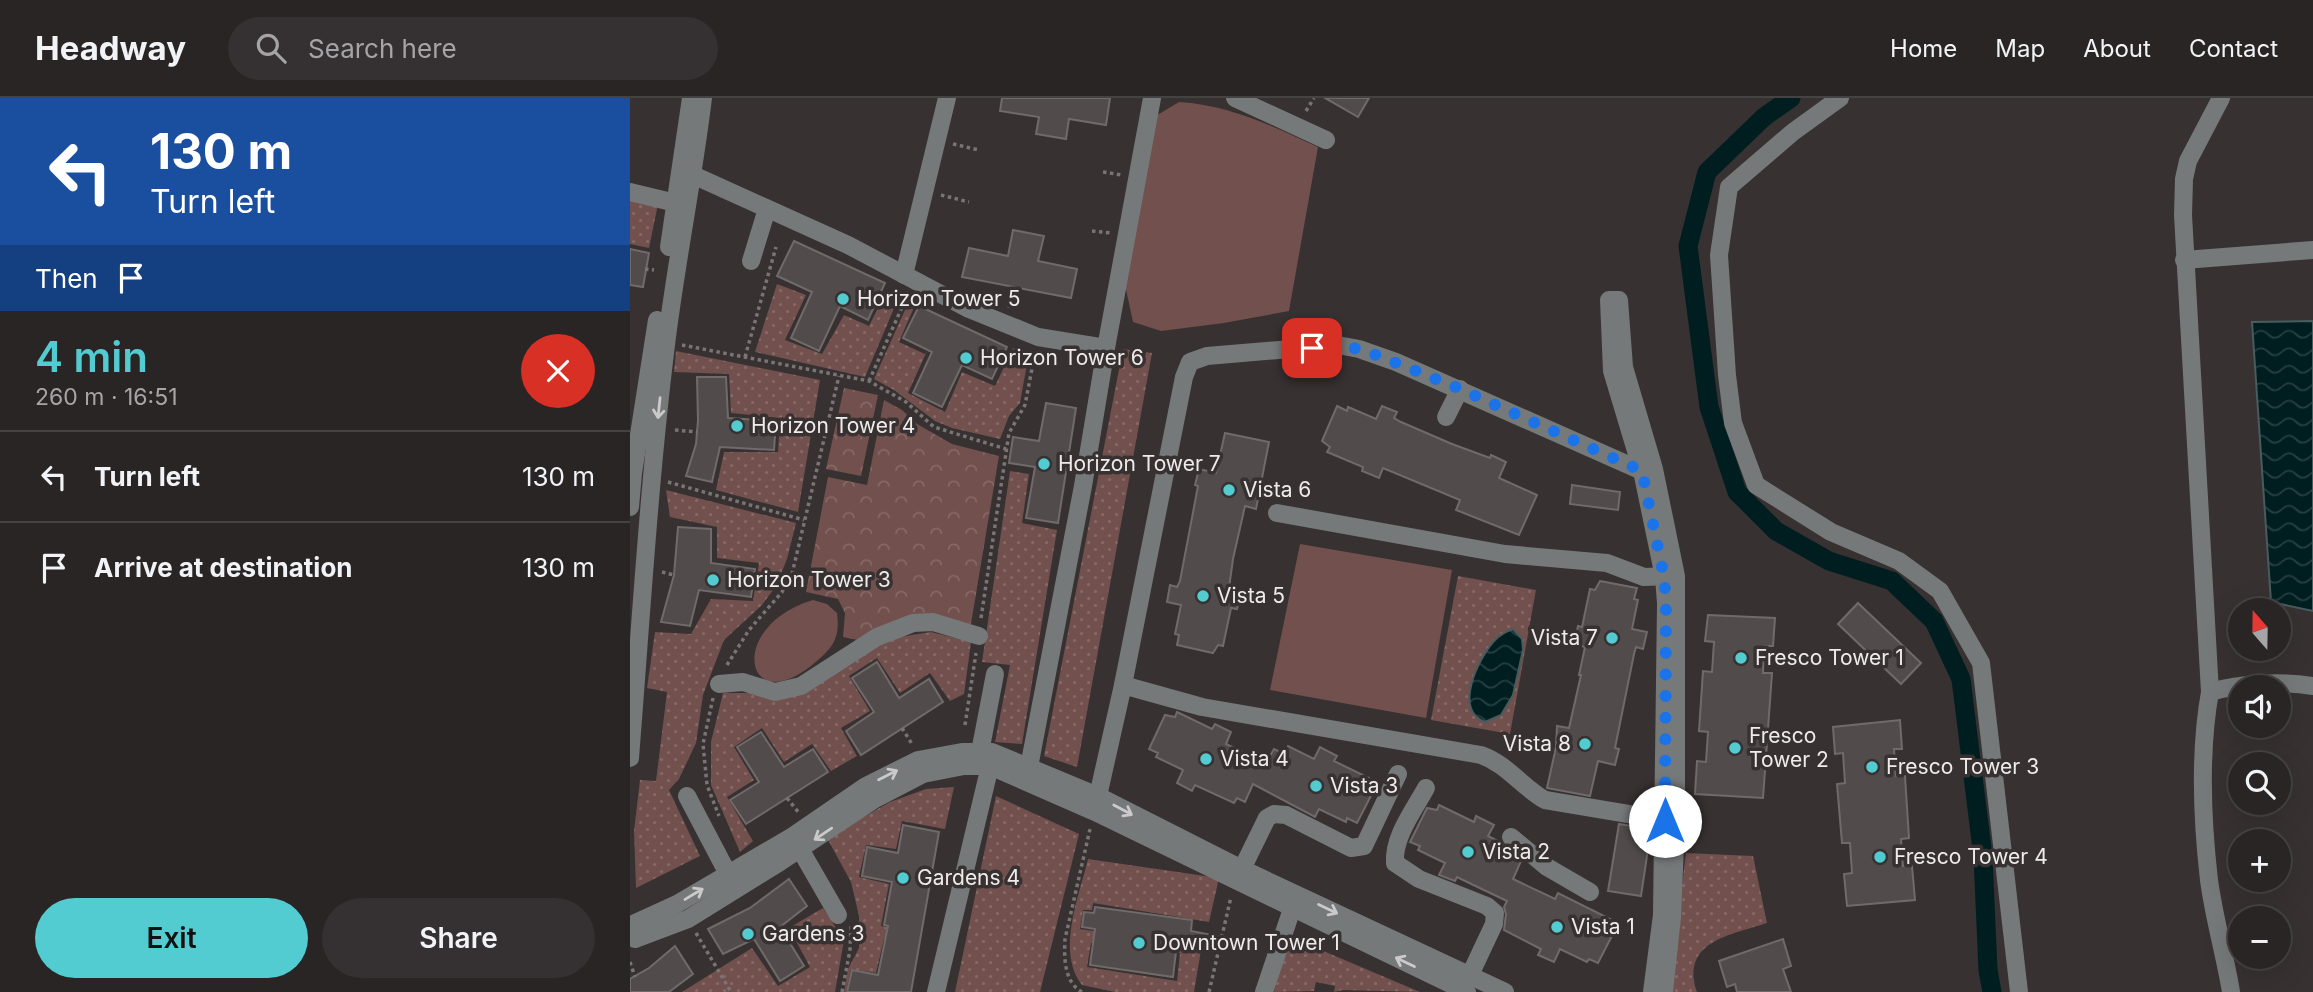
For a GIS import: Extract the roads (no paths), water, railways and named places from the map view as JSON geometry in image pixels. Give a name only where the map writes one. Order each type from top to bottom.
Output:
[{"type":"street","points":[[630,758],[653,477],[691,98]]},
{"type":"street","points":[[630,498],[681,204],[693,175],[703,98]]},
{"type":"street","points":[[909,278],[925,192],[947,98]]},
{"type":"street","points":[[1029,767],[1083,486],[1152,98]]},
{"type":"street","points":[[1235,98],[1326,141]]},
{"type":"street","points":[[1840,98],[1793,132],[1729,187],[1719,255],[1733,423],[1756,485],[1831,532],[1899,561],[1940,591],[1981,663],[2019,992]]},
{"type":"street","points":[[2221,98],[2188,161],[2184,179],[2183,260],[2210,692],[2205,719],[2204,812],[2210,882],[2231,992]]},
{"type":"street","points":[[693,175],[848,245],[969,310],[1038,337],[1106,348]]},
{"type":"street","points":[[630,192],[681,204]]},
{"type":"street","points":[[751,261],[767,209]]},
{"type":"street","points":[[2183,260],[2313,250]]},
{"type":"street","points":[[1614,300],[1624,367],[1670,576],[1672,916],[1664,992]]},
{"type":"street","points":[[1096,804],[1123,685],[1184,376],[1190,362],[1208,356],[1338,345],[1359,349],[1460,389],[1648,470]]},
{"type":"street","points":[[1446,417],[1460,389]]},
{"type":"street","points":[[1277,513],[1505,554],[1607,563],[1644,577],[1670,576]]},
{"type":"street","points":[[719,684],[743,682],[775,692],[801,687],[869,641],[913,623],[933,622],[979,636]]},
{"type":"street","points":[[936,992],[985,759],[995,674]]},
{"type":"street","points":[[1123,685],[1202,707],[1481,755],[1494,759],[1545,800],[1670,822]]},
{"type":"street","points":[[2210,692],[2227,687],[2259,685],[2313,686]]},
{"type":"street","points":[[632,933],[793,836],[866,786],[918,760],[961,752],[1096,804]]},
{"type":"street","points":[[632,933],[688,919],[875,799],[923,774],[985,759],[992,752],[1029,767],[1096,804],[1238,875],[1471,984],[1505,992]]},
{"type":"street","points":[[1238,875],[1267,818],[1274,814],[1286,816],[1352,848],[1364,846],[1398,774]]},
{"type":"street","points":[[1426,788],[1402,834],[1394,854],[1395,863],[1419,879],[1487,906],[1495,913],[1494,924],[1471,984]]},
{"type":"street","points":[[687,796],[728,874]]},
{"type":"street","points":[[1653,992],[1670,822]]},
{"type":"street","points":[[1511,837],[1547,867],[1590,892]]},
{"type":"street","points":[[800,849],[838,915]]},
{"type":"street","points":[[1264,992],[1294,901]]},
{"type":"water","points":[[2313,321],[2313,611],[2291,606],[2291,598],[2271,598],[2252,322]]},
{"type":"water","points":[[1513,629],[1522,639],[1523,650],[1513,695],[1501,715],[1485,722],[1476,716],[1471,707],[1472,684],[1488,649],[1498,637]]},
{"type":"waterway","points":[[1791,98],[1764,117],[1707,172],[1688,246],[1709,407],[1737,492],[1776,531],[1829,561],[1892,581],[1934,621],[1961,679],[1983,857],[1988,970],[1992,992]]},
{"type":"place","name":"Horizon Tower 5","points":[[843,299]]},
{"type":"place","name":"Horizon Tower 6","points":[[966,358]]},
{"type":"place","name":"Horizon Tower 4","points":[[737,426]]},
{"type":"place","name":"Horizon Tower 7","points":[[1044,464]]},
{"type":"place","name":"Vista 6","points":[[1229,490]]},
{"type":"place","name":"Horizon Tower 3","points":[[713,580]]},
{"type":"place","name":"Vista 5","points":[[1203,596]]},
{"type":"place","name":"Vista 7","points":[[1612,638]]},
{"type":"place","name":"Fresco Tower 1","points":[[1741,658]]},
{"type":"place","name":"Vista 8","points":[[1585,744]]},
{"type":"place","name":"Fresco Tower 2","points":[[1735,748]]},
{"type":"place","name":"Vista 4","points":[[1206,759]]},
{"type":"place","name":"Fresco Tower 3","points":[[1872,767]]},
{"type":"place","name":"Vista 3","points":[[1316,786]]},
{"type":"place","name":"Vista 2","points":[[1468,852]]},
{"type":"place","name":"Fresco Tower 4","points":[[1880,857]]},
{"type":"place","name":"Gardens 4","points":[[903,878]]},
{"type":"place","name":"Vista 1","points":[[1557,927]]},
{"type":"place","name":"Gardens 3","points":[[748,934]]},
{"type":"place","name":"Downtown Tower 1","points":[[1139,943]]}]
